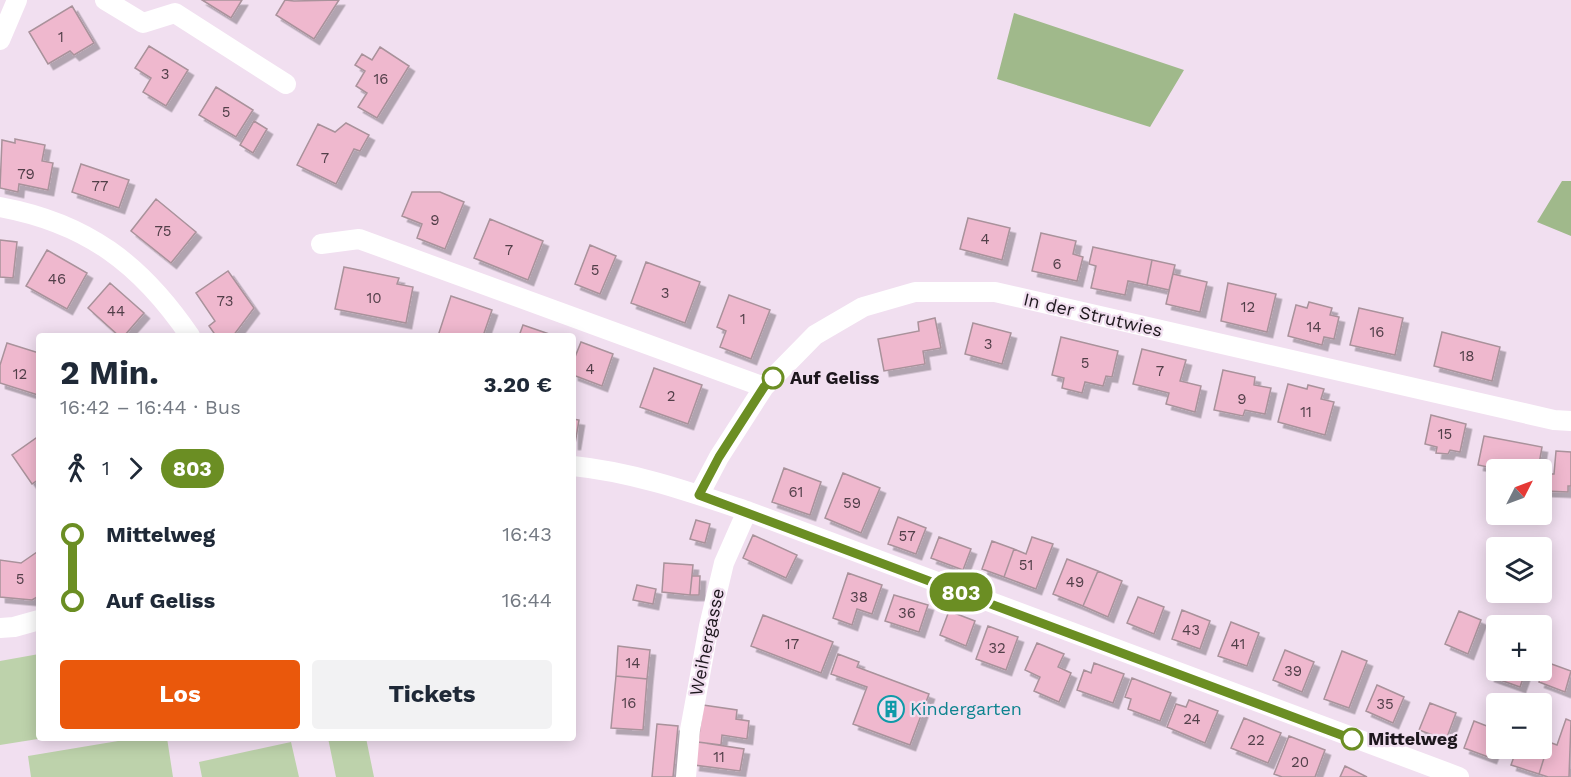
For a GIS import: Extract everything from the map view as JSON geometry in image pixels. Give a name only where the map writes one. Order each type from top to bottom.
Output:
[{"type":"street","points":[[0,40],[17,0]]},
{"type":"street","points":[[105,0],[143,23],[175,14],[286,84]]},
{"type":"street","points":[[0,207],[66,226],[109,250],[148,282],[188,333]]},
{"type":"street","points":[[321,244],[359,239],[764,387]]},
{"type":"street","name":"In der Strutwies","points":[[699,495],[719,457],[764,387],[815,334],[863,307],[915,292],[994,292],[1554,420],[1571,421]]},
{"type":"street","points":[[576,467],[635,478],[747,511],[1421,771],[1459,777]]},
{"type":"street","name":"Weihergasse","points":[[686,777],[690,730],[709,626],[724,563],[747,511]]},
{"type":"street","points":[[0,628],[22,626],[36,621]]},
{"type":"green space","points":[[1014,13],[1184,70],[1150,127],[997,79]]},
{"type":"green space","points":[[1562,181],[1571,181],[1571,236],[1537,222]]},
{"type":"green space","points":[[36,655],[36,739],[0,745],[0,661]]},
{"type":"green space","points":[[118,741],[167,741],[173,777],[31,777],[28,756]]},
{"type":"green space","points":[[329,741],[367,741],[374,777],[336,777]]},
{"type":"green space","points":[[291,742],[299,777],[202,777],[199,762]]},
{"type":"building","points":[[202,0],[242,0],[231,18]]},
{"type":"building","points":[[285,0],[339,0],[314,39],[276,15]]},
{"type":"building","points":[[72,6],[94,43],[74,55],[70,51],[48,64],[29,32]]},
{"type":"building","points":[[149,46],[188,70],[166,106],[143,92],[151,78],[135,68]]},
{"type":"building","points":[[380,47],[409,66],[377,118],[358,107],[367,93],[356,86],[365,71],[355,65],[362,54],[372,60]]},
{"type":"building","points":[[216,87],[253,110],[236,137],[199,115]]},
{"type":"building","points":[[254,121],[267,129],[253,153],[240,145]]},
{"type":"building","points":[[346,123],[369,135],[360,151],[354,149],[336,184],[297,165],[318,124],[335,132]]},
{"type":"building","points":[[15,139],[45,145],[42,161],[53,163],[48,190],[19,184],[18,192],[0,188],[2,140],[15,143]]},
{"type":"building","points":[[81,164],[129,180],[119,208],[72,192]]},
{"type":"building","points":[[412,192],[440,192],[464,202],[445,249],[417,238],[422,224],[402,216]]},
{"type":"building","points":[[156,199],[196,232],[171,263],[131,231]]},
{"type":"building","points":[[968,218],[1010,228],[1002,260],[960,249]]},
{"type":"building","points":[[490,219],[543,241],[528,280],[474,258]]},
{"type":"building","points":[[1041,233],[1076,241],[1073,254],[1083,257],[1077,281],[1032,271]]},
{"type":"building","points":[[0,240],[17,242],[13,278],[0,277]]},
{"type":"building","points":[[590,245],[616,256],[600,294],[575,284]]},
{"type":"building","points":[[1093,247],[1152,260],[1147,285],[1128,281],[1125,295],[1091,288],[1096,266],[1089,264]]},
{"type":"building","points":[[47,250],[87,273],[67,309],[26,286]]},
{"type":"building","points":[[1152,260],[1175,265],[1169,290],[1147,285]]},
{"type":"building","points":[[646,262],[700,282],[685,323],[631,303]]},
{"type":"building","points":[[344,267],[399,278],[397,284],[413,287],[406,323],[335,309]]},
{"type":"building","points":[[228,271],[254,308],[235,333],[214,333],[209,326],[215,321],[196,293]]},
{"type":"building","points":[[1173,274],[1207,282],[1200,312],[1166,304]]},
{"type":"building","points":[[110,283],[144,313],[127,333],[116,333],[88,308]]},
{"type":"building","points":[[1228,283],[1276,294],[1267,332],[1221,321]]},
{"type":"building","points":[[729,295],[770,310],[751,359],[720,347],[726,331],[717,327]]},
{"type":"building","points":[[451,296],[492,310],[484,333],[439,333]]},
{"type":"building","points":[[1309,302],[1332,308],[1330,315],[1339,317],[1334,339],[1324,337],[1322,345],[1288,336],[1296,305],[1307,308]]},
{"type":"building","points":[[1359,308],[1403,318],[1395,355],[1350,345]]},
{"type":"building","points":[[935,318],[941,348],[923,351],[925,364],[884,371],[878,339],[919,331],[918,322]]},
{"type":"building","points":[[973,323],[1011,333],[1002,364],[965,354]]},
{"type":"building","points":[[523,325],[546,333],[520,333]]},
{"type":"building","points":[[1442,332],[1500,347],[1492,381],[1434,366]]},
{"type":"building","points":[[1061,337],[1118,351],[1112,377],[1106,376],[1103,386],[1085,382],[1082,393],[1062,388],[1064,378],[1052,375]]},
{"type":"building","points":[[581,342],[613,354],[602,386],[576,376],[576,354]]},
{"type":"building","points":[[7,343],[36,352],[36,394],[0,383],[0,365]]},
{"type":"building","points":[[1142,349],[1186,360],[1180,381],[1201,386],[1195,412],[1166,404],[1169,393],[1133,384]]},
{"type":"building","points":[[654,368],[702,385],[688,424],[640,407]]},
{"type":"building","points":[[1223,370],[1255,377],[1254,385],[1271,388],[1265,414],[1245,410],[1243,416],[1214,410]]},
{"type":"building","points":[[1288,384],[1307,389],[1308,385],[1324,389],[1321,399],[1334,402],[1325,435],[1278,422]]},
{"type":"building","points":[[1431,415],[1466,424],[1460,452],[1450,450],[1448,454],[1436,453],[1437,447],[1425,444]]},
{"type":"building","points":[[576,420],[579,420],[576,438]]},
{"type":"building","points":[[1484,436],[1542,447],[1540,459],[1486,459],[1486,467],[1478,465]]},
{"type":"building","points":[[36,438],[36,481],[32,484],[12,455]]},
{"type":"building","points":[[1556,451],[1571,452],[1571,486],[1568,486],[1568,492],[1552,491],[1552,474],[1554,474]]},
{"type":"building","points":[[784,468],[821,482],[810,515],[772,502]]},
{"type":"building","points":[[843,473],[880,488],[861,533],[825,518]]},
{"type":"building","points":[[898,517],[926,528],[916,554],[888,544]]},
{"type":"building","points":[[696,520],[710,524],[705,543],[690,539]]},
{"type":"building","points":[[753,535],[797,555],[786,578],[743,558]]},
{"type":"building","points":[[939,537],[971,549],[963,570],[931,558]]},
{"type":"building","points":[[1032,537],[1053,544],[1036,589],[1004,577],[1014,549],[1026,554]]},
{"type":"building","points":[[992,541],[1014,549],[1004,577],[982,569]]},
{"type":"building","points":[[36,553],[36,598],[32,600],[0,597],[0,560],[21,563]]},
{"type":"building","points":[[1067,559],[1098,571],[1083,606],[1053,594]]},
{"type":"building","points":[[664,563],[693,565],[690,595],[662,592]]},
{"type":"building","points":[[1098,571],[1122,581],[1108,617],[1083,606]]},
{"type":"building","points":[[848,573],[882,585],[872,614],[857,609],[852,625],[833,618]]},
{"type":"building","points":[[692,576],[700,576],[699,595],[690,595]]},
{"type":"building","points":[[637,585],[656,589],[653,604],[633,600]]},
{"type":"building","points":[[894,595],[928,605],[919,632],[885,621]]},
{"type":"building","points":[[1138,597],[1164,607],[1154,634],[1127,623]]},
{"type":"building","points":[[1182,610],[1210,621],[1200,649],[1172,639]]},
{"type":"building","points":[[949,611],[975,621],[966,646],[940,635]]},
{"type":"building","points":[[1459,611],[1481,620],[1468,654],[1445,644]]},
{"type":"building","points":[[763,615],[833,642],[821,673],[751,646]]},
{"type":"building","points":[[1231,622],[1259,633],[1247,666],[1218,656]]},
{"type":"building","points":[[988,626],[1018,637],[1006,670],[976,659]]},
{"type":"building","points":[[1037,643],[1064,654],[1058,667],[1071,673],[1059,702],[1034,691],[1040,677],[1025,670]]},
{"type":"building","points":[[618,646],[650,650],[647,679],[616,676]]},
{"type":"building","points":[[1285,650],[1314,662],[1302,692],[1273,680]]},
{"type":"building","points":[[1342,651],[1367,661],[1349,708],[1324,699]]},
{"type":"building","name":"Kindergarten","points":[[838,654],[859,662],[857,667],[929,694],[910,745],[853,724],[867,687],[831,674]]},
{"type":"building","points":[[1094,663],[1124,674],[1113,703],[1077,690],[1084,670],[1091,673]]},
{"type":"building","points":[[1552,664],[1571,671],[1565,692],[1539,682],[1552,681]]},
{"type":"building","points":[[616,676],[647,679],[643,730],[611,728]]},
{"type":"building","points":[[1132,678],[1171,693],[1160,721],[1128,709],[1131,699],[1125,697]]},
{"type":"building","points":[[1503,681],[1522,681],[1520,687]]},
{"type":"building","points":[[1377,685],[1404,697],[1393,723],[1366,711]]},
{"type":"building","points":[[1189,700],[1218,711],[1205,743],[1167,727],[1176,704],[1186,707]]},
{"type":"building","points":[[1430,703],[1456,713],[1446,740],[1419,730]]},
{"type":"building","points":[[703,705],[737,710],[736,719],[749,721],[747,739],[722,735],[721,745],[698,742]]},
{"type":"building","points":[[1244,718],[1281,733],[1268,763],[1231,748]]},
{"type":"building","points":[[1566,719],[1571,721],[1569,777],[1548,777],[1539,774],[1544,759],[1552,759],[1552,743],[1557,745]]},
{"type":"building","points":[[1474,721],[1486,726],[1486,756],[1464,748]]},
{"type":"building","points":[[657,724],[678,726],[673,777],[652,777]]},
{"type":"building","points":[[1289,736],[1325,750],[1315,777],[1282,777],[1274,774]]},
{"type":"building","points":[[698,742],[744,749],[740,771],[694,765]]},
{"type":"building","points":[[1513,759],[1544,759],[1539,774],[1511,765]]},
{"type":"building","points":[[1345,766],[1367,777],[1340,777]]},
{"type":"bus line","name":"803","points":[[773,378],[764,387],[719,457],[699,495],[747,511],[1352,739]]},
{"type":"place","name":"Auf Geliss","points":[[773,378]]},
{"type":"place","name":"Kindergarten","points":[[891,709]]},
{"type":"place","name":"Mittelweg","points":[[1352,739]]}]
